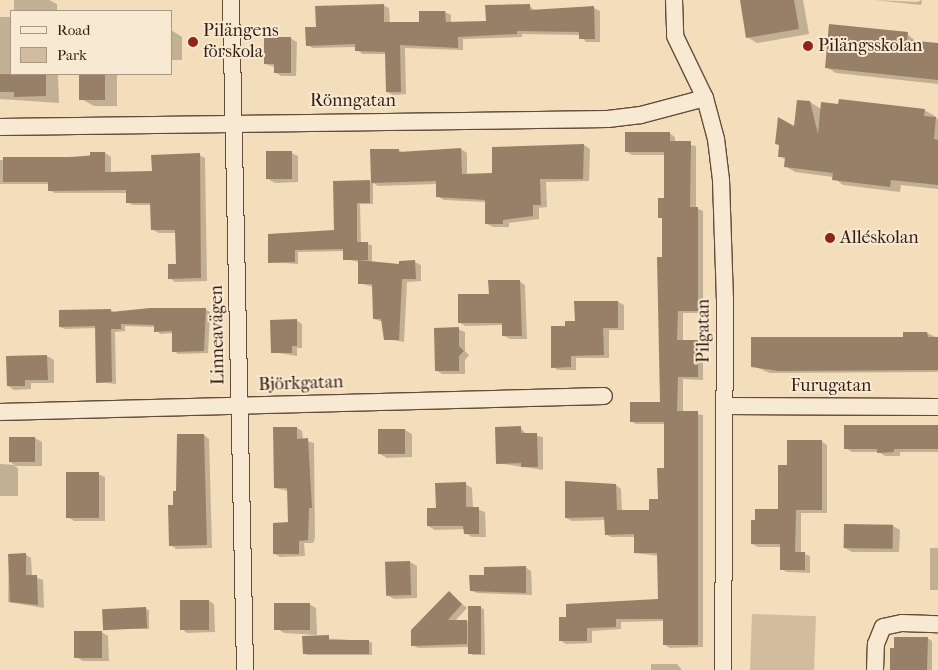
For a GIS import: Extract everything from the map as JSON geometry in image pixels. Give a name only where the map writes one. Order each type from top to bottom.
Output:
[{"type":"street","name":"Linneavägen","points":[[231,0],[244,670]]},
{"type":"street","name":"Pilgatan","points":[[674,0],[675,36],[705,98],[716,139],[721,180],[724,406],[723,670]]},
{"type":"street","name":"Rönngatan","points":[[0,127],[234,122],[608,119],[642,115],[705,98]]},
{"type":"street","name":"Björkgatan","points":[[0,412],[604,396]]},
{"type":"street","name":"Furugatan","points":[[724,406],[938,406]]},
{"type":"street","points":[[876,670],[876,644],[883,627],[938,624]]},
{"type":"green space","points":[[752,614],[816,616],[814,670],[750,670]]},
{"type":"building","points":[[740,0],[794,0],[799,29],[746,38]]},
{"type":"building","points":[[384,4],[384,22],[419,22],[419,11],[445,11],[446,22],[486,21],[485,5],[530,4],[530,10],[594,6],[595,39],[579,39],[579,32],[517,31],[517,34],[458,37],[458,48],[400,45],[401,92],[386,92],[385,52],[355,51],[355,44],[306,46],[305,27],[316,27],[315,6]]},
{"type":"building","points":[[829,24],[908,32],[907,40],[938,43],[938,80],[825,68]]},
{"type":"building","points":[[264,37],[291,37],[291,73],[274,73],[274,64],[264,64]]},
{"type":"building","points":[[0,74],[46,75],[46,96],[14,97],[14,92],[0,92]]},
{"type":"building","points":[[79,75],[105,75],[105,100],[79,100]]},
{"type":"building","points":[[839,99],[925,109],[924,116],[936,117],[934,139],[938,140],[938,185],[891,180],[890,187],[832,180],[833,173],[784,167],[785,157],[778,157],[779,145],[775,144],[778,117],[794,126],[797,100],[810,101],[818,134],[821,102],[838,104]]},
{"type":"building","points":[[625,132],[670,132],[670,141],[691,141],[690,207],[698,207],[698,311],[678,311],[677,340],[698,340],[698,377],[678,377],[677,411],[698,411],[698,645],[663,645],[663,619],[616,619],[616,627],[587,628],[587,641],[559,641],[559,617],[566,617],[566,604],[658,599],[657,553],[634,553],[634,534],[605,535],[604,517],[565,518],[565,481],[616,484],[617,510],[649,510],[649,499],[658,499],[657,468],[664,468],[664,422],[630,422],[630,402],[660,402],[657,257],[662,257],[662,218],[658,218],[658,198],[664,198],[664,152],[625,152]]},
{"type":"building","points":[[584,144],[583,179],[540,179],[541,205],[533,205],[533,216],[503,220],[503,224],[485,224],[485,200],[436,197],[436,181],[371,183],[370,149],[399,149],[399,152],[461,148],[462,174],[492,173],[492,147]]},
{"type":"building","points":[[266,151],[292,151],[292,179],[266,179]]},
{"type":"building","points":[[90,152],[105,152],[105,172],[152,171],[151,155],[200,153],[201,278],[168,279],[168,264],[176,264],[175,230],[151,230],[150,203],[126,203],[126,190],[48,191],[48,182],[3,182],[3,157],[90,156]]},
{"type":"building","points":[[370,180],[370,203],[357,203],[357,242],[368,242],[368,260],[343,260],[343,249],[295,250],[295,262],[268,263],[268,234],[334,230],[333,181]]},
{"type":"building","points":[[358,260],[399,264],[399,261],[415,260],[416,279],[402,279],[399,340],[384,340],[381,319],[373,319],[372,284],[358,284]]},
{"type":"building","points":[[488,280],[520,280],[522,336],[502,336],[502,323],[458,323],[458,294],[489,294]]},
{"type":"building","points":[[574,301],[618,301],[618,328],[603,328],[604,355],[571,356],[571,367],[551,368],[551,326],[565,326],[565,321],[575,321]]},
{"type":"building","points":[[150,308],[206,308],[204,351],[172,352],[172,331],[154,332],[154,325],[121,324],[121,329],[111,329],[112,382],[96,383],[95,326],[59,327],[59,310],[111,309],[111,312]]},
{"type":"building","points":[[297,319],[297,346],[292,346],[292,353],[271,353],[270,320]]},
{"type":"building","points":[[459,327],[459,346],[464,351],[459,356],[459,371],[435,371],[434,328]]},
{"type":"building","points":[[903,332],[927,332],[928,337],[938,337],[938,370],[779,371],[751,367],[751,337],[903,337]]},
{"type":"building","points":[[47,355],[48,380],[25,380],[25,386],[7,386],[6,356]]},
{"type":"building","points":[[844,425],[938,425],[938,449],[894,449],[894,452],[877,453],[877,449],[844,449]]},
{"type":"building","points":[[521,426],[521,433],[537,433],[538,467],[521,467],[521,463],[496,464],[495,427]]},
{"type":"building","points":[[273,427],[297,427],[297,439],[308,438],[312,508],[309,508],[308,540],[299,541],[299,554],[273,554],[273,523],[288,522],[287,488],[274,488]]},
{"type":"building","points":[[378,429],[405,429],[405,454],[378,454]]},
{"type":"building","points":[[177,434],[204,434],[207,545],[169,546],[168,505],[173,505],[173,491],[176,491]]},
{"type":"building","points":[[9,437],[35,437],[35,462],[9,462]]},
{"type":"building","points":[[787,440],[822,440],[822,510],[796,510],[795,552],[805,552],[805,570],[780,570],[780,544],[751,544],[751,520],[755,520],[755,509],[778,509],[778,465],[787,465]]},
{"type":"building","points":[[66,472],[99,472],[99,518],[66,518]]},
{"type":"building","points":[[466,482],[466,507],[479,507],[479,534],[464,534],[463,526],[427,526],[427,508],[436,508],[435,483]]},
{"type":"building","points":[[844,524],[893,525],[893,549],[844,548]]},
{"type":"building","points":[[26,553],[26,575],[37,575],[38,605],[10,602],[8,554]]},
{"type":"building","points":[[410,561],[411,595],[386,596],[385,562]]},
{"type":"building","points":[[526,566],[526,593],[470,591],[469,575],[484,575],[484,567]]},
{"type":"building","points":[[449,591],[462,604],[448,620],[467,620],[467,644],[411,646],[411,630]]},
{"type":"building","points":[[180,600],[209,600],[209,630],[180,630]]},
{"type":"building","points":[[274,603],[310,603],[310,630],[274,630]]},
{"type":"building","points":[[468,606],[481,606],[481,654],[468,654]]},
{"type":"building","points":[[146,607],[147,628],[103,630],[102,609]]},
{"type":"building","points":[[74,631],[102,631],[102,658],[74,658]]},
{"type":"building","points":[[329,635],[329,640],[369,640],[369,654],[303,654],[302,636]]},
{"type":"building","points":[[894,637],[928,637],[927,670],[890,670],[890,648],[894,648]]},
{"type":"place","name":"Pilängens förskola","points":[[193,42]]},
{"type":"place","name":"Pilängsskolan","points":[[808,46]]},
{"type":"place","name":"Alléskolan","points":[[830,238]]}]
